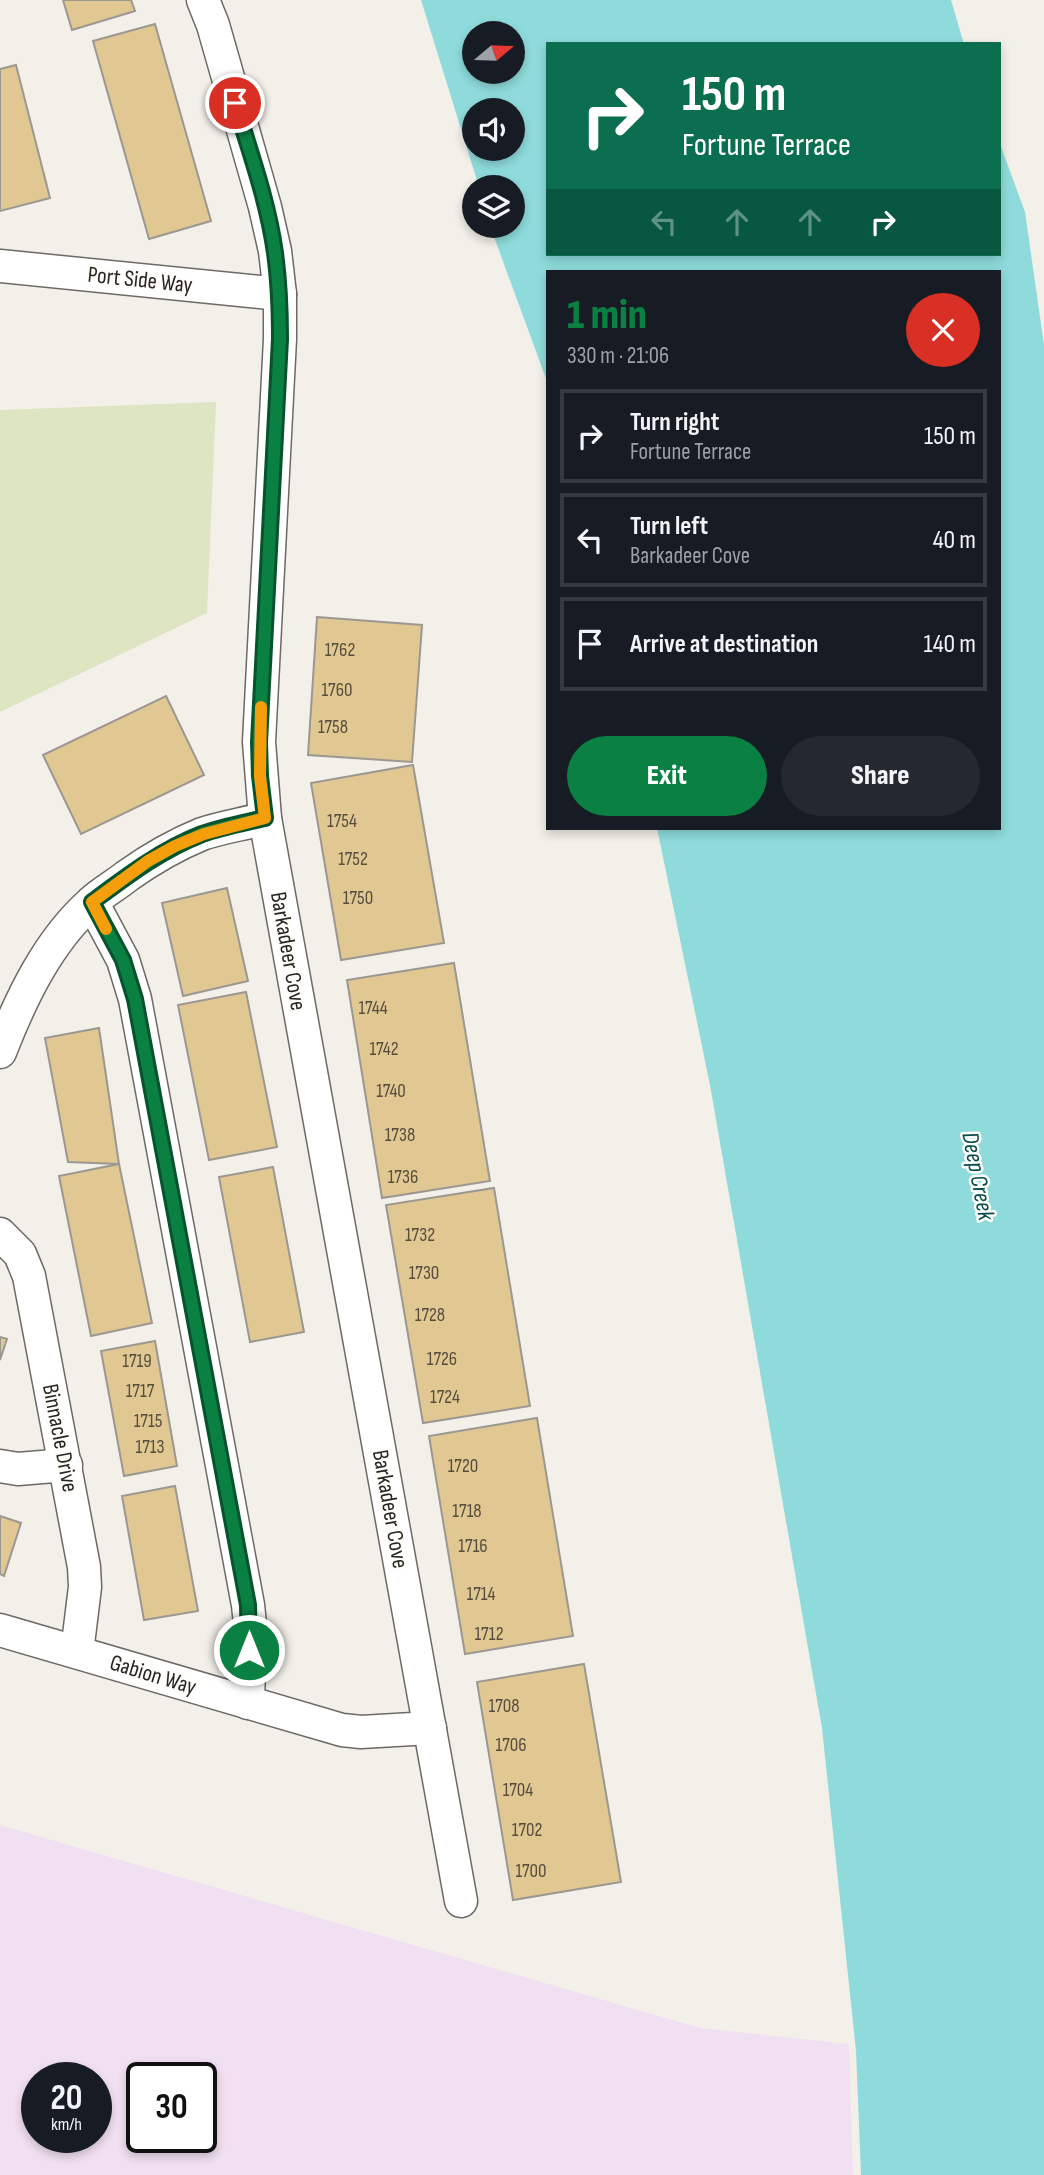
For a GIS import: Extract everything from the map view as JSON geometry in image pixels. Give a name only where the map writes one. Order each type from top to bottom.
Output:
[{"type":"street","name":"Barkadeer Cove","points":[[203,0],[213,25],[265,206],[275,251],[280,294],[280,339],[259,742],[265,818],[461,1900]]},
{"type":"street","name":"Port Side Way","points":[[0,266],[280,294]]},
{"type":"street","points":[[0,1052],[36,972],[57,941],[92,902],[148,861],[175,846],[204,834],[265,818]]},
{"type":"street","points":[[92,902],[123,960],[135,999],[248,1605],[248,1703]]},
{"type":"street","name":"Binnacle Drive","points":[[0,1234],[20,1254],[30,1276],[66,1465],[84,1567],[85,1587],[77,1652]]},
{"type":"street","points":[[0,1466],[18,1469],[66,1465]]},
{"type":"street","name":"Gabion Way","points":[[0,1630],[342,1730],[361,1732],[430,1728]]},
{"type":"shaded area","points":[[0,1825],[700,2028],[849,2044],[853,2175],[0,2175]]},
{"type":"green space","points":[[216,402],[207,613],[0,712],[0,410]]},
{"type":"water","name":"Deep Creek","points":[[421,0],[951,0],[963,42],[546,42],[546,256],[1001,256],[1001,146],[1025,212],[1044,345],[1044,2175],[861,2175],[856,2051],[822,1728],[710,1085],[657,830],[1001,830],[1001,270],[546,270],[546,379],[494,238],[525,238],[525,175],[475,175],[471,161],[525,161],[525,98],[462,98],[462,132]]},
{"type":"building","points":[[63,0],[131,0],[135,11],[72,30]]},
{"type":"building","points":[[155,24],[211,221],[149,239],[93,41]]},
{"type":"building","points":[[16,65],[50,198],[0,211],[0,69]]},
{"type":"building","points":[[317,617],[422,625],[412,762],[308,755]]},
{"type":"building","points":[[166,696],[204,775],[81,834],[43,755]]},
{"type":"building","points":[[413,765],[444,943],[341,960],[311,783]]},
{"type":"building","points":[[227,888],[248,981],[183,996],[162,903]]},
{"type":"building","points":[[454,963],[490,1181],[382,1198],[347,980]]},
{"type":"building","points":[[246,992],[277,1147],[209,1160],[178,1005]]},
{"type":"building","points":[[99,1028],[119,1164],[68,1162],[45,1038]]},
{"type":"building","points":[[119,1164],[152,1323],[91,1336],[59,1176]]},
{"type":"building","points":[[273,1167],[304,1332],[250,1342],[219,1177]]},
{"type":"building","points":[[494,1188],[530,1406],[423,1423],[386,1205]]},
{"type":"building","points":[[0,1337],[7,1339],[0,1360]]},
{"type":"building","points":[[155,1341],[177,1466],[124,1476],[101,1351]]},
{"type":"building","points":[[537,1418],[573,1636],[465,1654],[429,1436]]},
{"type":"building","points":[[175,1486],[198,1611],[144,1620],[122,1496]]},
{"type":"building","points":[[0,1516],[21,1523],[4,1576],[0,1574]]},
{"type":"building","points":[[584,1664],[621,1882],[513,1900],[477,1682]]},
{"type":"slow traffic","points":[[106,929],[92,902],[148,861],[204,834],[265,818],[260,776],[261,707]]},
{"type":"route","points":[[235,103],[265,206],[275,251],[280,294],[280,339],[259,742],[265,818],[204,834],[175,846],[148,861],[92,902],[123,960],[135,999],[248,1605],[249,1650]]}]
